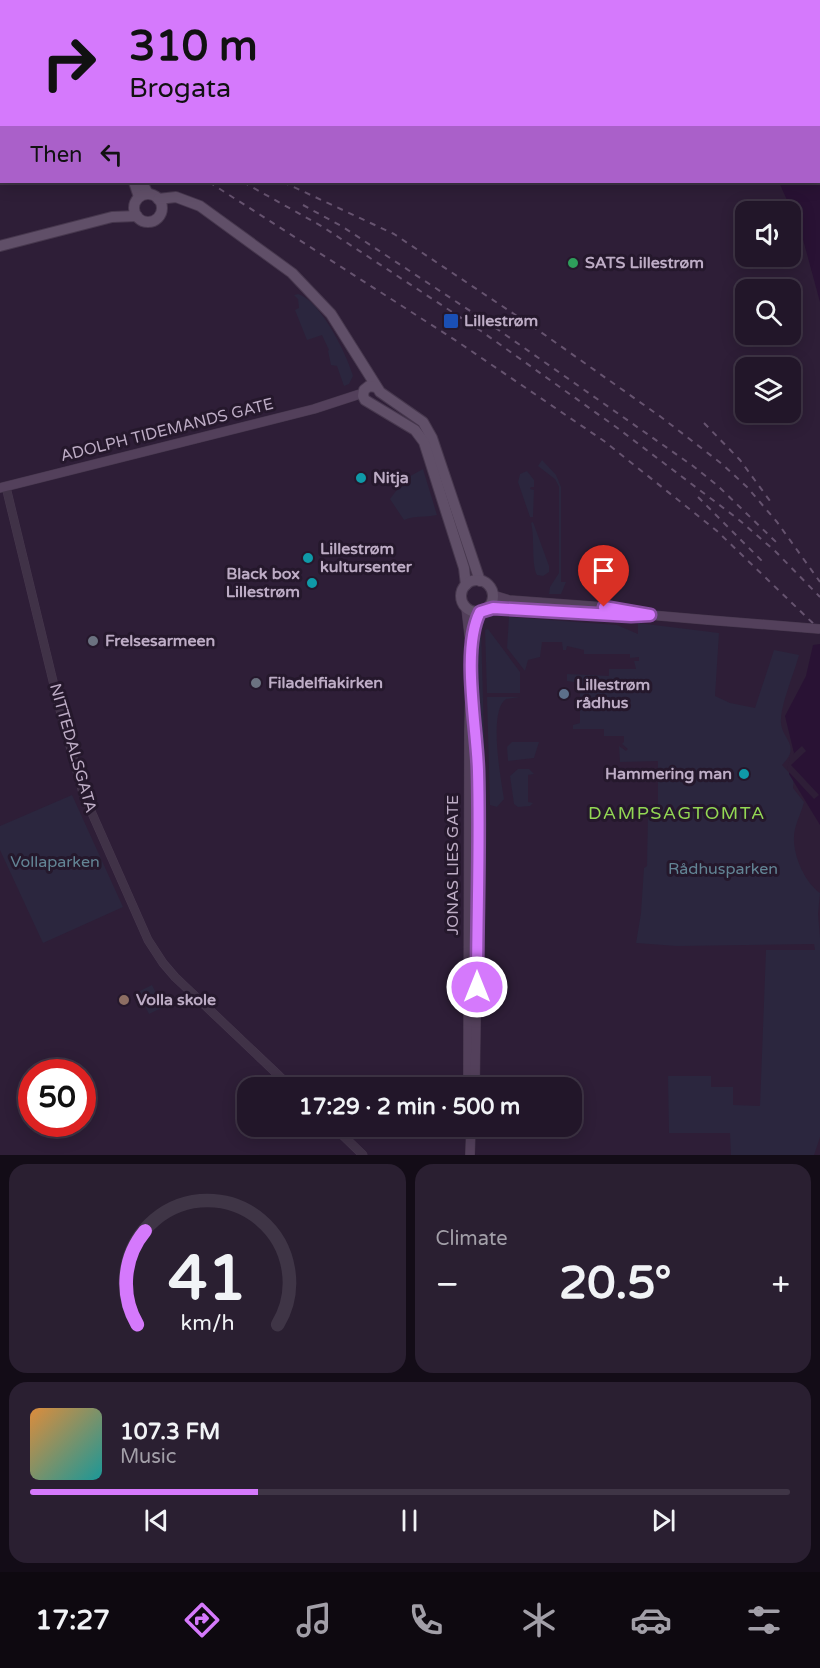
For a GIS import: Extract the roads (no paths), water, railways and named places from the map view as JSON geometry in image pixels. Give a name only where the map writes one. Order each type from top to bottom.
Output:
[{"type":"main road","points":[[135,183],[146,203]]},
{"type":"main road","points":[[142,183],[146,203]]},
{"type":"main road","points":[[0,246],[114,217],[146,203],[176,198],[204,209],[292,273],[324,306],[357,357],[370,394],[415,430],[424,442],[464,568],[462,601],[466,608],[473,612],[508,608],[631,616],[650,615]]},
{"type":"main road","points":[[370,394],[423,422],[429,429],[480,581],[509,600],[604,607],[650,615],[820,629]]},
{"type":"main road","name":"ADOLPH TIDEMANDS GATE","points":[[3,488],[370,394]]},
{"type":"main road","points":[[464,589],[480,581]]},
{"type":"main road","points":[[483,610],[492,601],[492,591]]},
{"type":"main road","name":"JONAS LIES GATE","points":[[466,608],[471,651],[468,1077]]},
{"type":"main road","name":"JONAS LIES GATE","points":[[471,651],[476,621],[483,610]]},
{"type":"main road","name":"JONAS LIES GATE","points":[[471,680],[478,780],[475,1077]]},
{"type":"main road","points":[[470,1137],[470,1155]]},
{"type":"street","name":"NITTEDALSGATA","points":[[3,488],[83,793],[148,940],[163,963],[176,977],[281,1077]]},
{"type":"street","points":[[344,1137],[363,1155]]},
{"type":"railway","points":[[211,183],[458,342],[604,441],[717,531],[820,630]]},
{"type":"railway","points":[[245,183],[323,227],[481,331],[616,427],[738,519],[775,551],[820,597]]},
{"type":"railway","points":[[285,183],[394,234],[535,328],[661,417],[722,464],[747,487],[777,522],[820,582]]},
{"type":"railway","points":[[303,205],[343,227],[490,324],[693,466],[718,486],[776,542]]},
{"type":"railway","points":[[704,423],[740,460],[773,505]]},
{"type":"railway","points":[[698,497],[762,561]]},
{"type":"place","name":"SATS Lillestrøm","points":[[573,263]]},
{"type":"place","name":"Lillestrøm","points":[[451,321]]},
{"type":"place","name":"Nitja","points":[[361,478]]},
{"type":"place","name":"Lillestrøm kultursenter","points":[[308,558]]},
{"type":"place","name":"Black box Lillestrøm","points":[[312,583]]},
{"type":"place","name":"Frelsesarmeen","points":[[93,641]]},
{"type":"place","name":"Filadelfiakirken","points":[[256,683]]},
{"type":"place","name":"Lillestrøm rådhus","points":[[564,694]]},
{"type":"place","name":"Hammering man","points":[[744,774]]},
{"type":"place","name":"Volla skole","points":[[124,1000]]},
{"type":"district","name":"DAMPSAGTOMTA","points":[[677,813]]},
{"type":"park label","name":"Vollaparken","points":[[55,862]]},
{"type":"park label","name":"Rådhusparken","points":[[723,869]]}]
